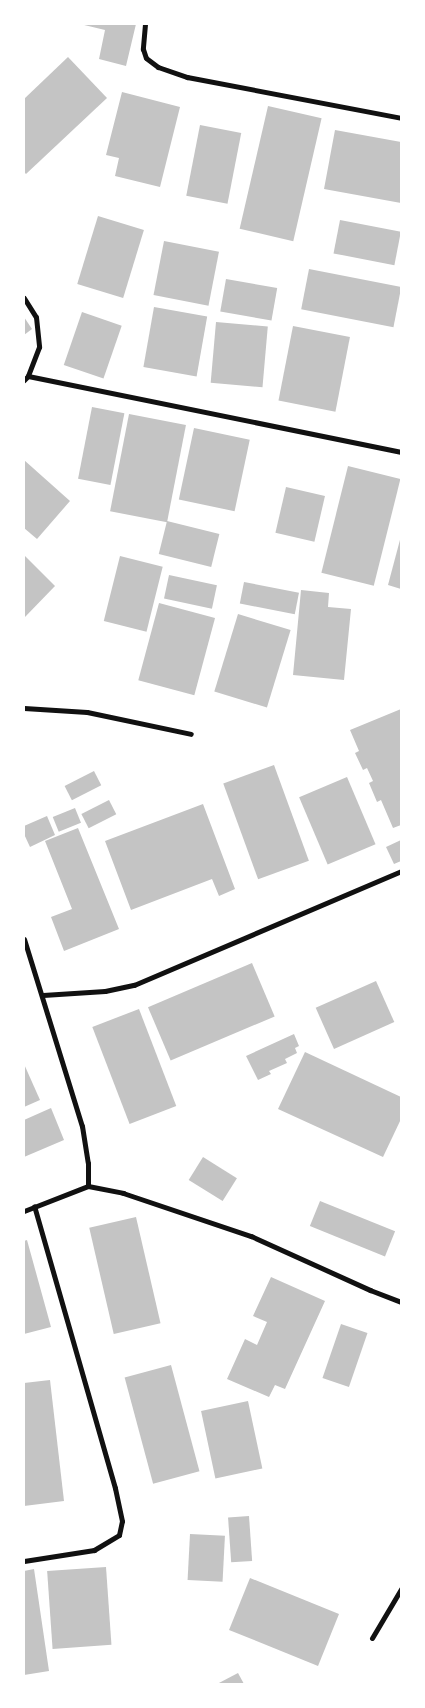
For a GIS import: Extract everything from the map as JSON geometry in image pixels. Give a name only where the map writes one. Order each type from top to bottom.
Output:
[{"type":"street","points":[[145,24],[143,49],[146,58],[158,67],[187,77],[401,118]]},
{"type":"street","points":[[24,298],[36,317],[39,347],[26,378],[401,452]]},
{"type":"street","points":[[24,708],[87,712],[192,734]]},
{"type":"street","points":[[43,995],[105,991],[134,985],[401,871]]},
{"type":"street","points":[[24,939],[43,995],[82,1126],[88,1163],[88,1186]]},
{"type":"street","points":[[24,1211],[88,1186],[142,1199],[251,1236],[370,1290],[401,1302]]},
{"type":"street","points":[[24,1561],[94,1550],[119,1535],[122,1521],[115,1488],[34,1206]]},
{"type":"street","points":[[372,1638],[401,1589]]},
{"type":"building","points":[[80,24],[136,24],[126,66],[99,59],[105,30]]},
{"type":"building","points":[[68,57],[107,98],[26,174],[24,172],[24,99]]},
{"type":"building","points":[[122,92],[180,107],[160,187],[115,176],[119,158],[106,155]]},
{"type":"building","points":[[268,106],[322,118],[293,241],[240,229]]},
{"type":"building","points":[[200,125],[241,133],[227,204],[186,196]]},
{"type":"building","points":[[335,130],[401,142],[401,203],[324,189]]},
{"type":"building","points":[[98,216],[144,230],[123,298],[77,284]]},
{"type":"building","points":[[340,220],[401,232],[394,265],[334,253]]},
{"type":"building","points":[[164,241],[219,252],[208,306],[154,295]]},
{"type":"building","points":[[309,269],[401,287],[393,327],[301,309]]},
{"type":"building","points":[[226,279],[277,288],[271,321],[220,311]]},
{"type":"building","points":[[154,307],[207,316],[197,376],[143,367]]},
{"type":"building","points":[[82,312],[122,326],[103,379],[64,365]]},
{"type":"building","points":[[24,317],[32,329],[24,335]]},
{"type":"building","points":[[216,322],[268,327],[262,387],[211,383]]},
{"type":"building","points":[[293,326],[350,337],[335,412],[278,401]]},
{"type":"building","points":[[92,407],[124,413],[110,485],[78,479]]},
{"type":"building","points":[[129,414],[186,425],[167,522],[110,511]]},
{"type":"building","points":[[194,428],[250,440],[235,511],[179,499]]},
{"type":"building","points":[[24,460],[70,501],[37,539],[24,528]]},
{"type":"building","points":[[348,466],[400,479],[374,586],[321,573]]},
{"type":"building","points":[[286,487],[325,496],[314,542],[275,533]]},
{"type":"building","points":[[167,521],[219,534],[211,567],[159,554]]},
{"type":"building","points":[[401,536],[401,589],[388,585]]},
{"type":"building","points":[[24,555],[55,586],[24,618]]},
{"type":"building","points":[[120,556],[163,567],[146,632],[104,621]]},
{"type":"building","points":[[169,575],[217,585],[212,609],[164,598]]},
{"type":"building","points":[[244,582],[299,593],[295,614],[240,604]]},
{"type":"building","points":[[301,590],[329,593],[328,607],[351,609],[344,680],[293,675]]},
{"type":"building","points":[[159,603],[215,618],[194,695],[138,680]]},
{"type":"building","points":[[238,614],[291,630],[267,708],[214,691]]},
{"type":"building","points":[[401,709],[401,825],[393,828],[381,800],[377,802],[369,783],[373,781],[367,768],[363,770],[355,753],[359,751],[350,730]]},
{"type":"building","points":[[274,765],[309,861],[258,879],[223,783]]},
{"type":"building","points":[[94,771],[101,785],[72,800],[65,786]]},
{"type":"building","points":[[347,777],[376,844],[328,865],[299,797]]},
{"type":"building","points":[[109,800],[116,814],[89,828],[81,814]]},
{"type":"building","points":[[203,804],[235,889],[219,896],[212,879],[131,910],[105,841]]},
{"type":"building","points":[[75,808],[81,823],[59,832],[53,817]]},
{"type":"building","points":[[47,816],[55,835],[30,847],[24,834],[24,826]]},
{"type":"building","points":[[78,828],[119,929],[64,951],[51,917],[72,909],[45,841]]},
{"type":"building","points":[[401,840],[401,861],[394,864],[386,847]]},
{"type":"building","points":[[252,963],[275,1016],[171,1061],[148,1007]]},
{"type":"building","points":[[376,981],[394,1022],[334,1049],[316,1008]]},
{"type":"building","points":[[139,1009],[176,1106],[130,1124],[92,1027]]},
{"type":"building","points":[[294,1034],[299,1046],[295,1048],[297,1053],[285,1059],[287,1063],[269,1071],[271,1074],[258,1080],[246,1056]]},
{"type":"building","points":[[305,1052],[401,1097],[401,1119],[383,1157],[278,1109]]},
{"type":"building","points":[[24,1064],[40,1100],[24,1107]]},
{"type":"building","points":[[51,1108],[64,1140],[24,1157],[24,1120]]},
{"type":"building","points":[[203,1157],[237,1178],[223,1201],[189,1180]]},
{"type":"building","points":[[320,1201],[395,1231],[385,1256],[310,1226]]},
{"type":"building","points":[[136,1217],[161,1323],[114,1334],[89,1228]]},
{"type":"building","points":[[27,1240],[51,1327],[24,1334],[24,1241]]},
{"type":"building","points":[[271,1277],[325,1301],[285,1389],[275,1385],[269,1397],[227,1379],[245,1339],[257,1345],[267,1322],[253,1316]]},
{"type":"building","points":[[341,1324],[367,1333],[349,1387],[322,1378]]},
{"type":"building","points":[[171,1365],[199,1471],[153,1484],[125,1377]]},
{"type":"building","points":[[50,1380],[64,1501],[24,1506],[24,1383]]},
{"type":"building","points":[[248,1401],[262,1468],[215,1478],[201,1411]]},
{"type":"building","points":[[249,1516],[252,1561],[231,1562],[228,1517]]},
{"type":"building","points":[[190,1534],[225,1536],[223,1582],[188,1580]]},
{"type":"building","points":[[106,1567],[111,1645],[53,1649],[47,1571]]},
{"type":"building","points":[[34,1569],[49,1671],[24,1675],[24,1571]]},
{"type":"building","points":[[250,1578],[339,1614],[318,1666],[229,1630]]},
{"type":"building","points":[[238,1673],[244,1684],[217,1684]]}]
